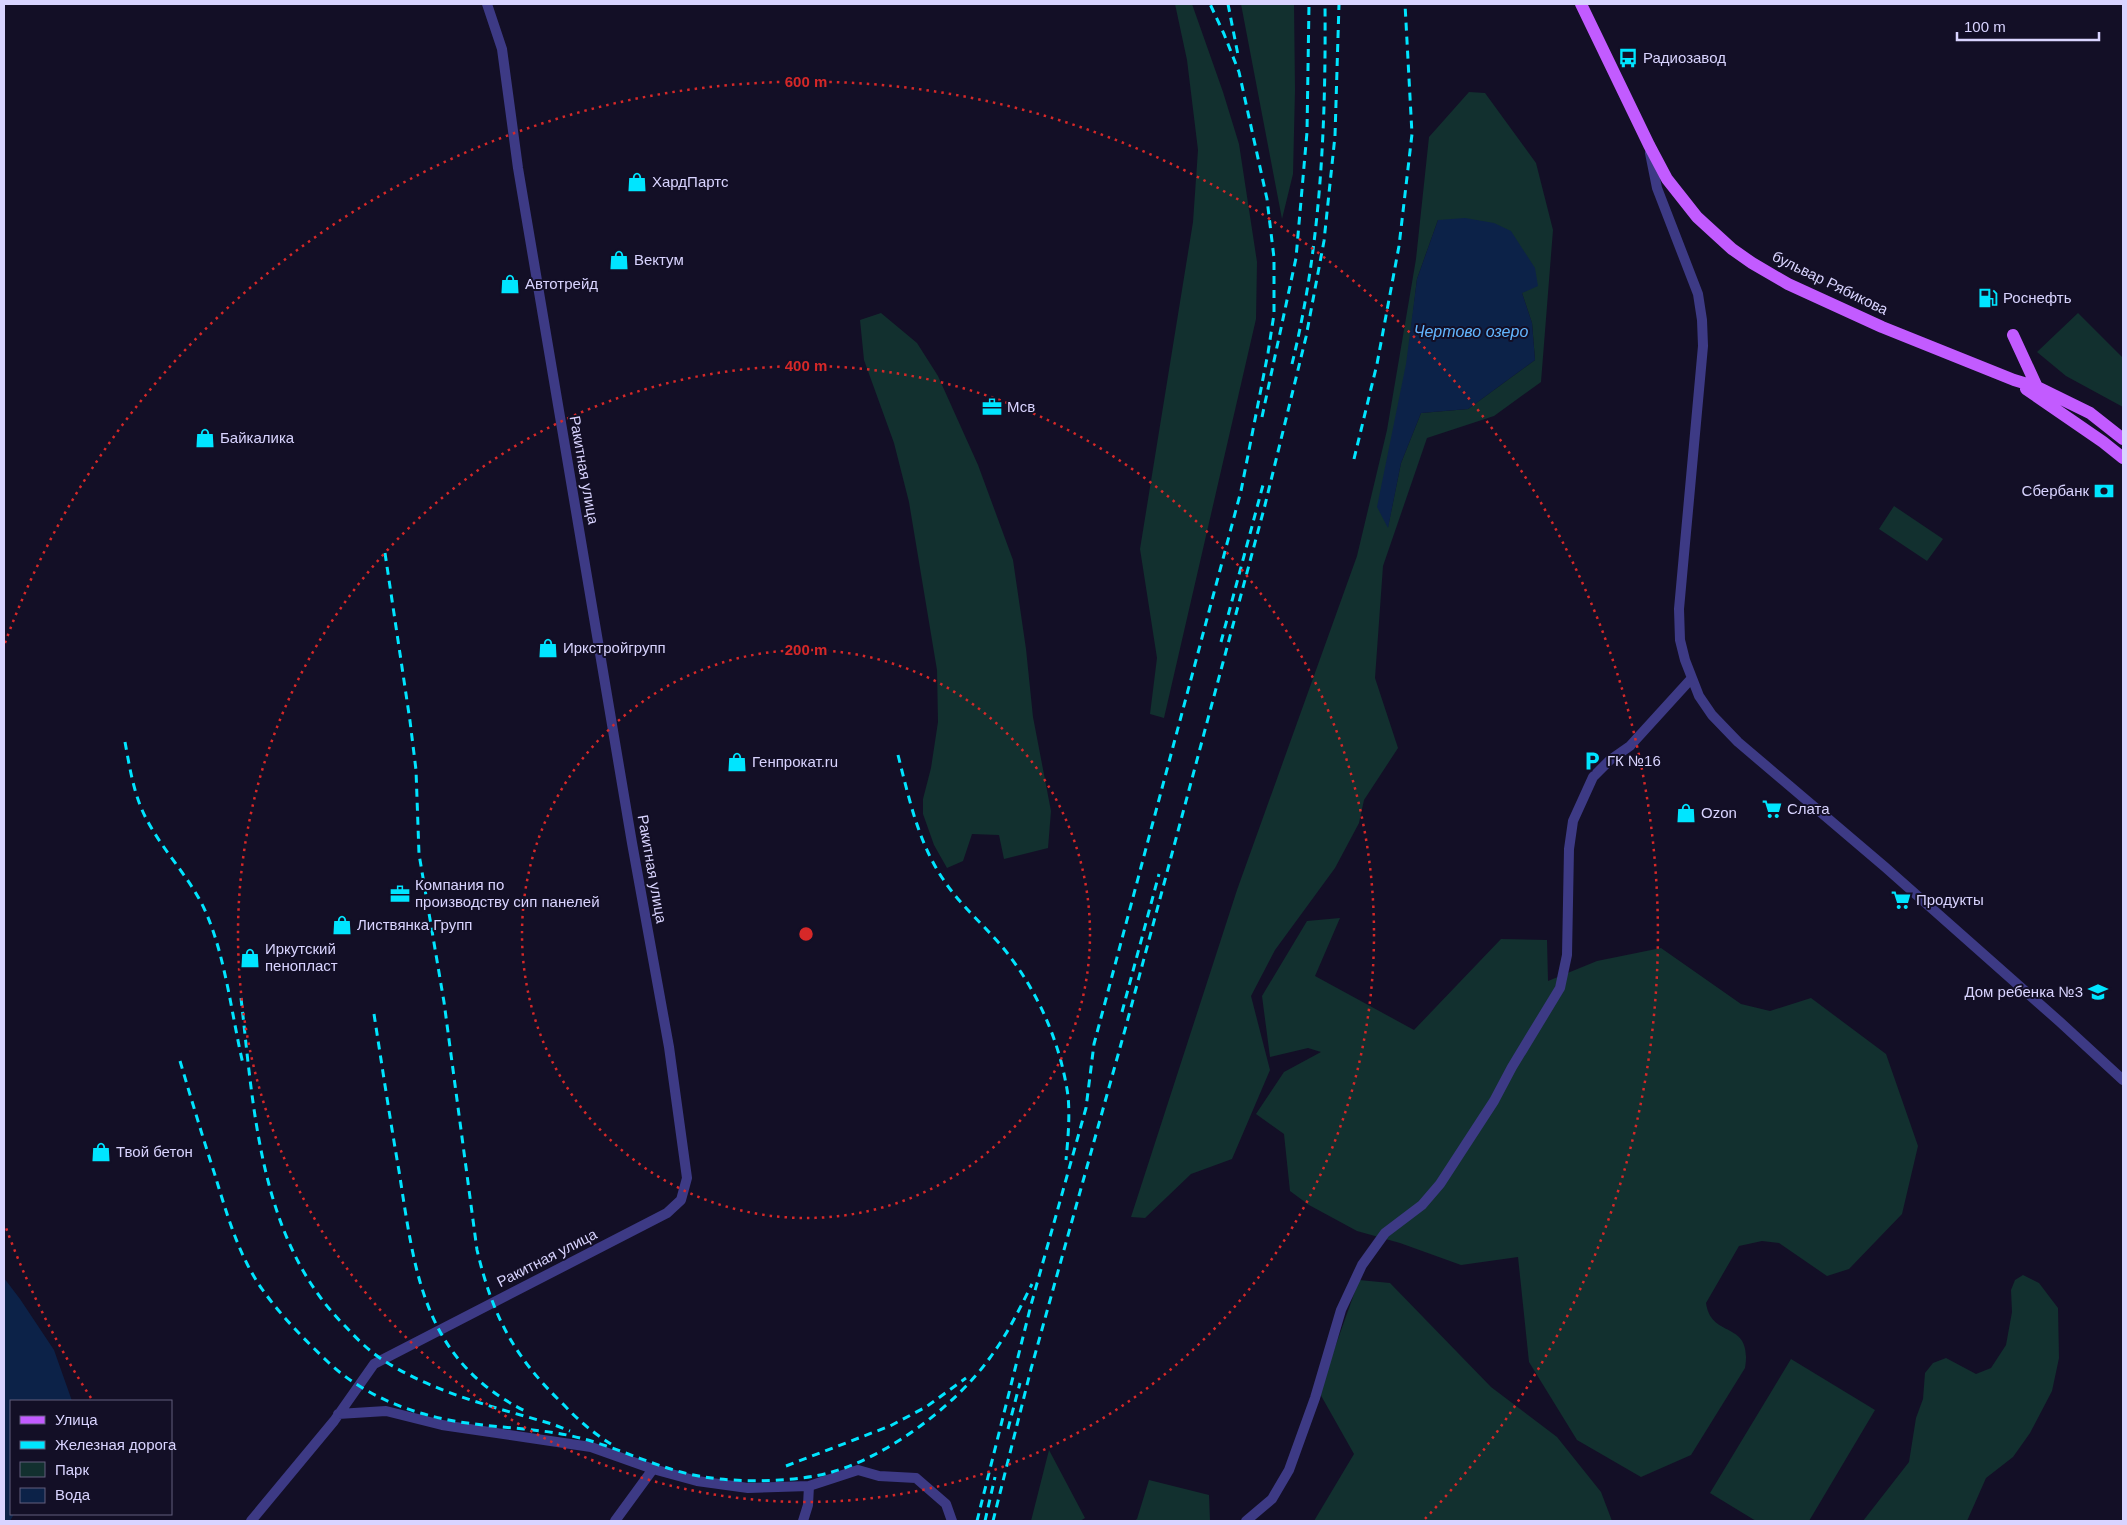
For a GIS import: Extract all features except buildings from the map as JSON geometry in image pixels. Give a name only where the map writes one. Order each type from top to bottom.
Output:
[{"type":"main road","name":"бульвар Рябикова","points":[[1581,4],[1667,180],[1682,200],[1715,234],[1752,263],[1788,284],[1882,327],[2014,380],[2037,387],[2090,413],[2123,438]]},
{"type":"main road","points":[[2013,335],[2037,387]]},
{"type":"main road","name":"бульвар Рябикова","points":[[2014,380],[2123,458]]},
{"type":"street","name":"Ракитная улица","points":[[251,1521],[273,1497],[338,1414],[374,1364],[667,1213],[681,1200],[687,1178],[669,1047],[629,824],[518,168],[502,49],[487,4]]},
{"type":"street","points":[[1649,145],[1657,188],[1698,294],[1702,320],[1703,346],[1679,609],[1680,640],[1691,679],[1699,696],[1712,715],[1738,742],[1885,867],[2123,1080]]},
{"type":"street","points":[[1246,1521],[1272,1499],[1289,1470],[1315,1398],[1341,1310],[1362,1265],[1385,1233],[1422,1205],[1440,1184],[1494,1101],[1512,1067],[1560,988],[1567,955],[1569,849],[1573,821],[1593,777],[1610,760],[1630,746],[1691,679]]},
{"type":"street","points":[[338,1414],[386,1411],[442,1425],[591,1447],[653,1469],[697,1481],[748,1488],[809,1486],[858,1470],[879,1476],[916,1478],[946,1504],[952,1521]]},
{"type":"street","points":[[615,1521],[653,1469]]},
{"type":"street","points":[[803,1521],[808,1505],[809,1486]]},
{"type":"green space","points":[[1175,4],[1192,4],[1223,92],[1239,144],[1257,262],[1256,319],[1164,718],[1150,714],[1157,658],[1140,549],[1193,222],[1198,150],[1187,60]]},
{"type":"green space","points":[[1241,4],[1294,4],[1295,90],[1293,174],[1282,219]]},
{"type":"green space","points":[[1469,92],[1485,93],[1536,163],[1553,230],[1541,382],[1494,416],[1427,438],[1383,566],[1375,678],[1398,748],[1364,800],[1359,823],[1335,868],[1275,950],[1251,996],[1270,1070],[1232,1159],[1191,1174],[1145,1218],[1131,1217],[1237,890],[1357,556],[1387,430],[1416,259],[1429,137]],"holes":[[[1438,220],[1522,293],[1532,323],[1535,360],[1468,409],[1421,413],[1401,463],[1388,527],[1417,279]]]},
{"type":"green space","points":[[881,313],[917,343],[938,376],[978,465],[1013,560],[1026,649],[1033,717],[1051,811],[1048,848],[1004,859],[999,835],[972,834],[963,861],[947,868],[934,845],[923,814],[923,799],[931,768],[938,722],[937,670],[909,502],[894,443],[864,360],[860,320]]},
{"type":"green space","points":[[2078,313],[2123,358],[2123,407],[2066,376],[2037,352]]},
{"type":"green space","points":[[1894,506],[1943,539],[1927,561],[1879,529]]},
{"type":"green space","points":[[1340,918],[1315,976],[1414,1030],[1501,939],[1547,940],[1548,981],[1597,961],[1661,948],[1741,1004],[1770,1011],[1811,998],[1886,1054],[1918,1146],[1902,1214],[1849,1269],[1827,1276],[1779,1243],[1762,1241],[1739,1246],[1706,1303],[1709,1314],[1715,1322],[1743,1342],[1746,1353],[1745,1368],[1691,1455],[1641,1477],[1577,1440],[1529,1362],[1518,1257],[1461,1265],[1400,1243],[1357,1231],[1309,1205],[1290,1191],[1284,1134],[1256,1114],[1284,1072],[1321,1052],[1308,1048],[1270,1057],[1262,996],[1307,921]]},
{"type":"green space","points":[[2023,1275],[2039,1283],[2058,1308],[2059,1358],[2052,1391],[2030,1433],[2013,1457],[1986,1478],[1967,1521],[1863,1521],[1909,1462],[1916,1418],[1923,1399],[1925,1373],[1933,1363],[1946,1358],[1976,1374],[1991,1368],[2006,1345],[2012,1312],[2011,1290],[2015,1280]]},
{"type":"green space","points":[[1359,1280],[1390,1283],[1491,1387],[1557,1437],[1601,1492],[1612,1521],[1314,1521],[1354,1454],[1319,1392]]},
{"type":"green space","points":[[1791,1359],[1875,1410],[1809,1521],[1756,1521],[1710,1493]]},
{"type":"green space","points":[[1049,1450],[1085,1518],[1080,1521],[1031,1521]]},
{"type":"green space","points":[[1149,1480],[1209,1495],[1210,1521],[1134,1521],[1137,1519]]},
{"type":"water","name":"Чертово озеро","points":[[1465,218],[1494,223],[1511,231],[1535,268],[1538,286],[1522,293],[1532,323],[1535,360],[1468,409],[1421,413],[1401,463],[1388,528],[1377,507],[1406,364],[1417,279],[1438,220]]},
{"type":"water","points":[[4,1278],[54,1350],[72,1400],[10,1400],[10,1515],[13,1515],[10,1521],[4,1521]]},
{"type":"railway","points":[[977,1521],[1031,1305],[1086,1108],[1094,1044],[1241,491],[1274,314],[1274,258],[1267,199],[1239,72],[1210,4]]},
{"type":"railway","points":[[1228,4],[1238,55]]},
{"type":"railway","points":[[1262,417],[1296,258],[1307,132],[1309,4]]},
{"type":"railway","points":[[1292,364],[1310,275],[1320,185],[1323,140],[1325,4]]},
{"type":"railway","points":[[993,1521],[1031,1369],[1126,1026],[1265,505],[1306,337],[1324,241],[1335,136],[1339,4]]},
{"type":"railway","points":[[1354,459],[1377,364],[1399,246],[1412,134],[1405,4]]},
{"type":"railway","points":[[1221,642],[1263,485]]},
{"type":"railway","points":[[385,553],[416,770],[419,854],[444,1002],[477,1250],[483,1274],[498,1316],[519,1353],[569,1411],[592,1431],[611,1444]]},
{"type":"railway","points":[[125,742],[133,783],[143,812],[155,834],[194,891],[214,932],[224,970],[243,1064]]},
{"type":"railway","points":[[898,755],[915,819],[934,865],[958,899],[1000,944],[1019,969],[1047,1021],[1060,1058],[1068,1096],[1069,1120],[1066,1160]]},
{"type":"railway","points":[[1122,1012],[1159,874]]},
{"type":"railway","points":[[241,998],[257,1130],[266,1173],[278,1216],[295,1256],[317,1293],[363,1345],[403,1372],[465,1398],[570,1431]]},
{"type":"railway","points":[[374,1014],[411,1245],[419,1279],[430,1311],[445,1340],[465,1367],[492,1391],[527,1412]]},
{"type":"railway","points":[[180,1061],[223,1202],[239,1247],[262,1289],[293,1327],[343,1375],[378,1396],[415,1412],[455,1421],[567,1435],[602,1444],[670,1469],[705,1477],[734,1480],[786,1480],[818,1475],[832,1472],[875,1454],[897,1442],[939,1411],[975,1377],[989,1359],[1007,1332],[1032,1284]]},
{"type":"railway","points":[[786,1466],[890,1426],[926,1407],[966,1378]]},
{"type":"railway","points":[[1008,1429],[1020,1383]]},
{"type":"railway","points":[[985,1521],[995,1477]]},
{"type":"place","name":"Радиозавод","points":[[1628,58]]},
{"type":"place","name":"ХардПартс","points":[[637,182]]},
{"type":"place","name":"Вектум","points":[[619,260]]},
{"type":"place","name":"Автотрейд","points":[[510,284]]},
{"type":"place","name":"Роснефть","points":[[1988,298]]},
{"type":"place","name":"Мсв","points":[[992,407]]},
{"type":"place","name":"Байкалика","points":[[205,438]]},
{"type":"place","name":"Сбербанк","points":[[2104,491]]},
{"type":"place","name":"Иркстройгрупп","points":[[548,648]]},
{"type":"place","name":"ГК №16","points":[[1592,761]]},
{"type":"place","name":"Генпрокат.ru","points":[[737,762]]},
{"type":"place","name":"Слата","points":[[1772,809]]},
{"type":"place","name":"Ozon","points":[[1686,813]]},
{"type":"place","name":"Компания по производству сип панелей","points":[[400,894]]},
{"type":"place","name":"Продукты","points":[[1901,900]]},
{"type":"place","name":"Листвянка Групп","points":[[342,925]]},
{"type":"place","name":"Иркутский пенопласт","points":[[250,958]]},
{"type":"place","name":"Дом ребенка №3","points":[[2098,992]]},
{"type":"place","name":"Твой бетон","points":[[101,1152]]}]
